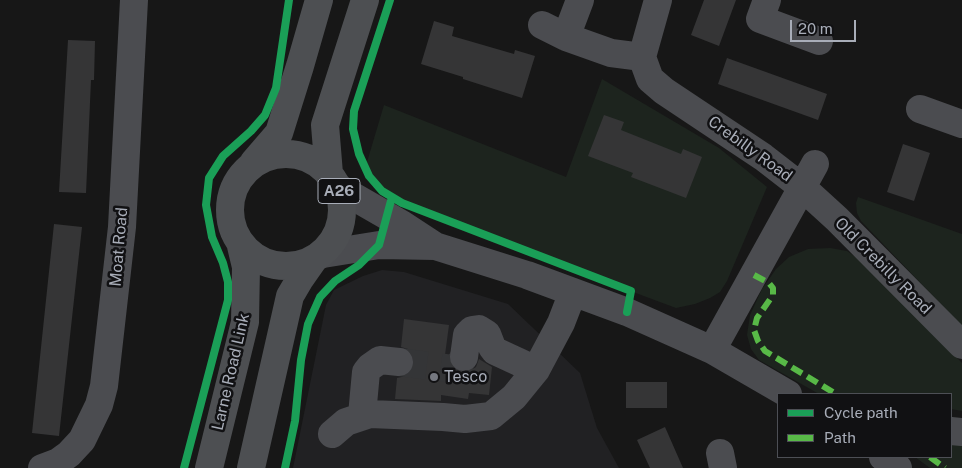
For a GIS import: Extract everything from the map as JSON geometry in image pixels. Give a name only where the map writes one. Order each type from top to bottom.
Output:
[{"type":"main road","name":"A26","points":[[319,0],[279,133],[239,178],[231,194],[229,212],[232,230],[241,246],[254,258],[271,266],[289,267],[307,263],[332,244],[339,231],[342,218],[342,202],[333,181],[325,125],[365,0]]},
{"type":"main road","name":"A26","points":[[251,165],[266,157],[283,154],[300,156],[316,163],[333,181]]},
{"type":"main road","name":"Larne Road Link","points":[[209,468],[245,322],[246,267],[241,246]]},
{"type":"main road","name":"A26","points":[[251,468],[290,296],[300,279],[318,256]]},
{"type":"street","name":"Moat Road","points":[[42,468],[58,462],[69,454],[82,440],[91,423],[104,386],[122,227],[134,0]]},
{"type":"street","points":[[566,36],[580,0]]},
{"type":"street","points":[[542,25],[611,53],[642,57],[658,0]]},
{"type":"street","points":[[767,0],[760,19],[819,41]]},
{"type":"street","name":"Crebilly Road","points":[[642,57],[650,79],[664,91],[763,157],[803,188],[712,350]]},
{"type":"street","points":[[920,108],[962,124]]},
{"type":"street","points":[[803,188],[815,164]]},
{"type":"street","points":[[333,181],[435,246],[627,312],[712,350],[786,393]]},
{"type":"street","name":"Old Crebilly Road","points":[[803,188],[837,219],[962,345]]},
{"type":"street","points":[[318,256],[379,245],[435,246]]},
{"type":"street","points":[[332,434],[346,422],[362,416],[384,414],[465,419],[491,416],[514,397],[536,370],[561,323],[573,292]]},
{"type":"street","points":[[464,357],[467,336],[472,330],[480,330],[487,334],[495,351],[536,370]]},
{"type":"street","points":[[362,416],[366,372],[380,360],[400,362]]},
{"type":"street","points":[[884,458],[898,468]]},
{"type":"shaded area","points":[[602,79],[719,148],[767,187],[727,281],[720,292],[710,298],[695,304],[676,308],[400,205],[384,195],[371,175],[367,162],[384,105],[566,177]]},
{"type":"shaded area","points":[[858,197],[962,234],[962,326],[861,221],[857,213],[856,203]]},
{"type":"shaded area","points":[[830,248],[847,251],[869,266],[962,363],[962,411],[952,409],[952,393],[817,393],[759,360],[751,349],[747,335],[750,315],[762,289],[776,269],[789,257],[808,249]]},
{"type":"shaded area","points":[[382,270],[404,272],[508,304],[580,373],[597,428],[619,468],[293,468],[326,305],[334,290],[363,276]]},
{"type":"shaded area","points":[[952,438],[962,439],[962,468],[930,468],[916,458],[952,458]]},
{"type":"building","points":[[704,0],[736,0],[719,46],[691,35]]},
{"type":"building","points":[[434,21],[454,27],[452,36],[514,54],[515,50],[535,56],[522,98],[421,64]]},
{"type":"building","points":[[68,40],[95,41],[94,80],[91,80],[86,193],[59,192]]},
{"type":"building","points":[[727,58],[827,94],[818,120],[718,84]]},
{"type":"building","points":[[604,115],[624,122],[621,130],[681,154],[683,149],[702,157],[686,198],[631,177],[633,173],[588,156]]},
{"type":"building","points":[[903,144],[930,153],[914,201],[887,192]]},
{"type":"building","points":[[54,224],[82,227],[59,436],[32,433]]},
{"type":"building","name":"Tesco","points":[[404,319],[449,325],[445,355],[449,355],[450,363],[455,370],[462,372],[470,371],[476,367],[479,359],[492,367],[489,395],[469,393],[468,399],[441,395],[441,401],[395,399],[397,378],[406,376],[412,371],[414,364],[413,355],[408,349],[401,347]]},
{"type":"building","points":[[626,382],[667,382],[667,408],[626,408]]},
{"type":"building","points":[[665,427],[683,468],[650,468],[637,440]]},
{"type":"tunnel","points":[[399,362],[453,369],[458,367],[464,357]]},
{"type":"marked path","points":[[754,275],[769,283],[773,288],[773,295],[757,318],[754,330],[758,341],[765,351],[834,393]]},
{"type":"marked path","points":[[931,458],[945,468]]},
{"type":"cycle path","points":[[184,468],[228,300],[228,282],[223,263],[212,237],[206,205],[209,178],[223,156],[251,131],[265,115],[276,88],[289,0]]},
{"type":"cycle path","points":[[390,0],[354,111],[353,129],[359,154],[369,176],[382,191],[402,203],[631,291],[627,312]]},
{"type":"cycle path","points":[[285,468],[295,421],[301,360],[308,324],[320,297],[335,281],[359,265],[379,245],[392,197]]},
{"type":"place","name":"Tesco","points":[[434,377]]}]
